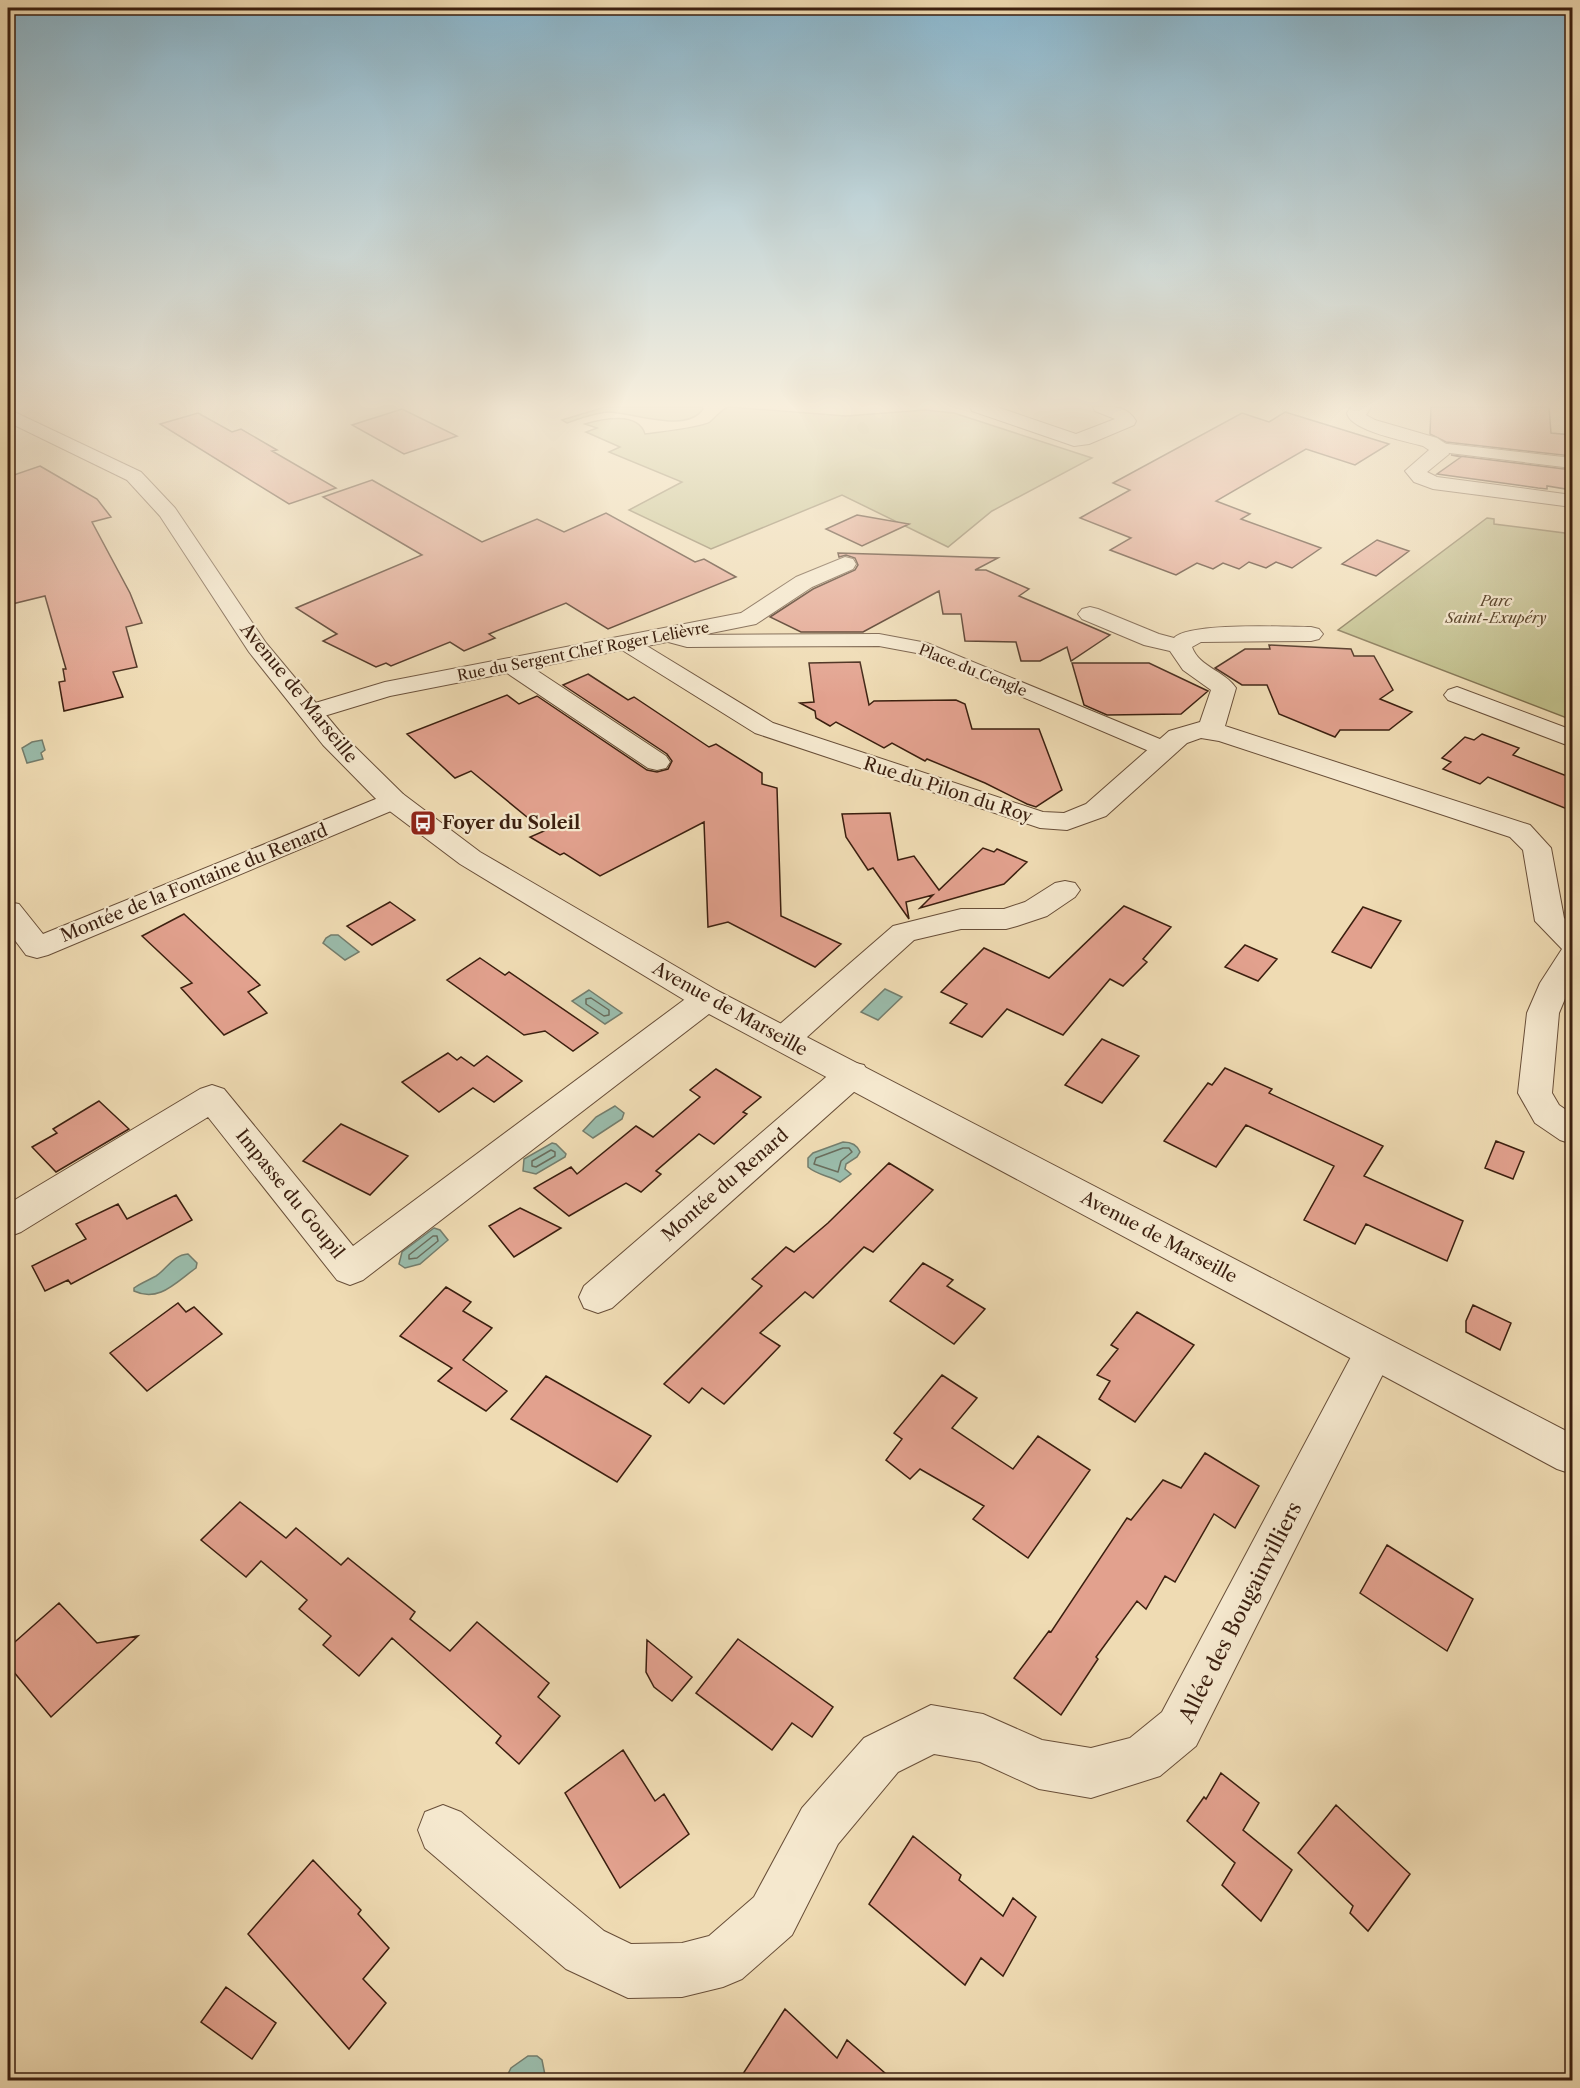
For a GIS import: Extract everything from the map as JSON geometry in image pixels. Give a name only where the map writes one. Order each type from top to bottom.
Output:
[{"type":"street","name":"Avenue de Marseille","points":[[161,504],[257,647],[332,739],[393,800],[470,858],[707,999],[1572,1455]]},
{"type":"street","name":"Rue du Sergent Chef Roger Lelièvre","points":[[311,712],[385,689],[748,619],[804,582],[845,564]]},
{"type":"street","points":[[1090,614],[1152,640],[1180,646]]},
{"type":"street","points":[[1180,646],[1186,639],[1200,635],[1311,633]]},
{"type":"street","name":"Place du Cengle","points":[[664,635],[687,641],[879,640],[927,649],[1164,749]]},
{"type":"street","name":"Rue du Pilon du Roy","points":[[625,642],[764,728],[1040,820],[1067,822],[1096,810],[1178,737],[1200,730],[1224,734],[1520,831],[1537,848],[1550,921],[1572,942]]},
{"type":"street","points":[[1180,646],[1182,655],[1191,665],[1224,688],[1209,731]]},
{"type":"street","points":[[512,665],[657,762]]},
{"type":"street","points":[[1457,695],[1572,739]]},
{"type":"street","name":"Montée de la Fontaine du Renard","points":[[8,911],[37,948],[393,800]]},
{"type":"street","points":[[784,1039],[904,933],[960,919],[1006,919],[1036,909],[1065,890]]},
{"type":"street","points":[[1572,957],[1556,983],[1543,1013],[1535,1093],[1547,1114],[1572,1131]]},
{"type":"street","name":"Impasse du Goupil","points":[[8,1222],[212,1098],[350,1269],[707,999]]},
{"type":"street","name":"Montée du Renard","points":[[598,1297],[852,1074]]},
{"type":"street","name":"Allée des Bougainvilliers","points":[[443,1830],[585,1950],[628,1971],[682,1970],[723,1960],[773,1916],[820,1826],[881,1755],[931,1729],[983,1738],[1039,1764],[1091,1773],[1143,1759],[1179,1729],[1374,1352]]},
{"type":"green space","points":[[640,504],[819,504],[711,549],[629,510]]},
{"type":"green space","points":[[861,504],[1004,504],[992,511],[948,547]]},
{"type":"green space","name":"Parc Saint-Exupéry","points":[[1487,518],[1494,519],[1494,524],[1572,534],[1572,720],[1338,630]]},
{"type":"water","points":[[42,740],[45,750],[41,753],[43,759],[27,763],[22,748],[32,742]]},
{"type":"water","points":[[331,935],[338,935],[359,952],[345,960],[323,943]]},
{"type":"water","points":[[885,989],[902,997],[878,1020],[861,1012]]},
{"type":"water","points":[[589,990],[622,1013],[605,1024],[572,1001]]},
{"type":"water","points":[[615,1106],[624,1113],[622,1119],[593,1138],[583,1131],[596,1117]]},
{"type":"water","points":[[843,1142],[853,1144],[860,1152],[857,1157],[846,1164],[845,1169],[851,1174],[840,1182],[808,1167],[808,1158],[813,1153]]},
{"type":"water","points":[[552,1143],[566,1154],[565,1157],[536,1174],[523,1171],[524,1159]]},
{"type":"water","points":[[434,1228],[440,1230],[448,1240],[420,1264],[405,1268],[399,1264],[402,1252]]},
{"type":"water","points":[[188,1254],[197,1263],[196,1268],[174,1285],[159,1293],[143,1294],[134,1291],[134,1288],[156,1276],[178,1257]]},
{"type":"water","points":[[528,2056],[537,2056],[542,2060],[546,2080],[505,2080],[511,2068]]},
{"type":"building","points":[[8,504],[101,504],[111,517],[92,522],[130,593],[142,623],[126,627],[137,667],[113,672],[123,697],[64,711],[59,682],[65,681],[63,669],[66,669],[45,596],[8,605]]},
{"type":"building","points":[[336,504],[415,504],[482,542],[537,519],[564,532],[606,513],[695,562],[704,559],[736,577],[608,629],[566,603],[489,634],[495,638],[464,651],[450,642],[391,666],[386,663],[376,667],[323,641],[337,634],[296,608],[422,555]]},
{"type":"building","points":[[1104,504],[1225,504],[1250,514],[1241,519],[1321,548],[1292,568],[1276,562],[1266,568],[1249,562],[1239,569],[1223,563],[1213,569],[1197,563],[1176,575],[1110,550],[1131,538],[1080,518]]},
{"type":"building","points":[[857,515],[909,524],[862,546],[826,529]]},
{"type":"building","points":[[1377,540],[1409,551],[1376,576],[1342,564]]},
{"type":"building","points":[[838,553],[998,558],[975,570],[986,570],[1029,589],[1019,596],[1110,635],[1071,661],[1067,647],[1040,661],[1021,661],[1016,642],[965,641],[961,614],[943,614],[939,591],[863,632],[801,632],[770,617],[813,589],[855,570],[858,565],[855,558],[846,555],[839,557]]},
{"type":"building","points":[[1269,645],[1351,649],[1354,656],[1374,656],[1393,690],[1380,699],[1412,712],[1389,730],[1340,730],[1335,737],[1279,714],[1267,685],[1242,685],[1215,668],[1245,649],[1270,649]]},
{"type":"building","points":[[860,662],[869,705],[874,701],[956,700],[965,704],[972,729],[1039,729],[1062,790],[1036,807],[985,783],[927,759],[925,761],[892,743],[884,748],[836,722],[830,726],[816,718],[815,711],[800,703],[814,702],[809,663]]},
{"type":"building","points":[[1072,663],[1149,663],[1208,691],[1181,714],[1107,715],[1084,705]]},
{"type":"building","points":[[588,674],[628,700],[634,697],[709,747],[716,744],[762,773],[762,784],[777,788],[781,916],[841,944],[815,967],[728,922],[708,927],[704,822],[600,876],[564,853],[560,855],[530,837],[544,831],[471,771],[455,778],[407,734],[507,695],[519,704],[537,696],[647,770],[657,772],[668,769],[672,761],[667,754],[563,685]]},
{"type":"building","points":[[1482,734],[1519,748],[1513,755],[1572,778],[1572,811],[1488,777],[1480,784],[1443,769],[1451,762],[1442,758],[1465,737],[1474,740]]},
{"type":"building","points":[[890,813],[898,860],[914,856],[939,890],[983,848],[994,852],[997,849],[1027,862],[1004,884],[920,908],[933,895],[906,902],[909,919],[873,868],[868,870],[846,837],[842,814]]},
{"type":"building","points":[[390,902],[415,920],[372,945],[347,926]]},
{"type":"building","points":[[1124,906],[1171,927],[1143,959],[1147,962],[1123,986],[1110,979],[1063,1035],[1007,1009],[982,1037],[950,1023],[967,1004],[941,992],[984,948],[1049,978]]},
{"type":"building","points":[[1363,907],[1401,921],[1371,968],[1332,952]]},
{"type":"building","points":[[184,914],[260,985],[248,992],[267,1013],[224,1035],[181,988],[192,983],[142,936]]},
{"type":"building","points":[[1245,945],[1277,959],[1258,981],[1225,967]]},
{"type":"building","points":[[480,958],[505,975],[509,972],[598,1033],[573,1051],[545,1031],[524,1035],[447,980]]},
{"type":"building","points":[[1102,1039],[1139,1056],[1102,1103],[1065,1085]]},
{"type":"building","points":[[448,1053],[457,1060],[461,1057],[474,1066],[487,1056],[522,1081],[494,1102],[473,1088],[439,1112],[402,1082]]},
{"type":"building","points":[[1225,1068],[1272,1089],[1269,1093],[1383,1146],[1364,1176],[1463,1221],[1447,1261],[1366,1224],[1355,1244],[1304,1220],[1334,1166],[1246,1125],[1216,1167],[1164,1141],[1208,1083],[1212,1085]]},
{"type":"building","points":[[716,1069],[761,1097],[743,1112],[747,1114],[714,1144],[699,1134],[656,1171],[661,1174],[641,1192],[626,1183],[569,1216],[534,1188],[571,1167],[577,1174],[636,1126],[653,1137],[700,1097],[690,1090]]},
{"type":"building","points":[[99,1101],[129,1129],[56,1172],[32,1147],[57,1133],[53,1129]]},
{"type":"building","points":[[341,1124],[408,1156],[370,1195],[303,1161]]},
{"type":"building","points":[[1496,1141],[1524,1152],[1513,1179],[1485,1168]]},
{"type":"building","points":[[889,1163],[933,1190],[873,1252],[864,1247],[813,1298],[805,1292],[760,1333],[780,1346],[724,1404],[702,1388],[689,1403],[664,1384],[762,1286],[752,1279],[786,1247],[794,1252],[828,1223]]},
{"type":"building","points":[[176,1195],[192,1220],[71,1284],[68,1280],[45,1291],[32,1266],[86,1239],[76,1224],[118,1204],[127,1219]]},
{"type":"building","points":[[520,1208],[561,1228],[514,1257],[489,1226]]},
{"type":"building","points":[[923,1263],[953,1280],[947,1286],[985,1309],[954,1344],[890,1301]]},
{"type":"building","points":[[446,1287],[471,1302],[463,1311],[492,1328],[463,1360],[507,1391],[486,1411],[438,1381],[452,1368],[400,1336]]},
{"type":"building","points":[[178,1303],[186,1312],[194,1307],[222,1334],[147,1391],[110,1353]]},
{"type":"building","points":[[1473,1305],[1511,1323],[1500,1350],[1466,1332],[1466,1321]]},
{"type":"building","points":[[1137,1312],[1194,1345],[1135,1422],[1099,1399],[1110,1381],[1097,1375],[1118,1349],[1111,1345]]},
{"type":"building","points":[[942,1375],[977,1398],[952,1428],[1013,1469],[1038,1436],[1090,1470],[1028,1558],[973,1519],[984,1506],[920,1469],[910,1479],[886,1460],[902,1439],[894,1433]]},
{"type":"building","points":[[546,1376],[651,1436],[617,1482],[511,1419]]},
{"type":"building","points":[[1205,1453],[1259,1486],[1235,1528],[1214,1514],[1175,1582],[1165,1576],[1146,1609],[1137,1601],[1096,1657],[1098,1659],[1061,1715],[1014,1678],[1049,1631],[1051,1632],[1127,1518],[1131,1520],[1163,1480],[1181,1488]]},
{"type":"building","points":[[240,1502],[286,1538],[296,1528],[341,1565],[348,1558],[415,1612],[410,1619],[450,1651],[477,1622],[549,1683],[538,1697],[560,1716],[519,1764],[496,1743],[501,1736],[392,1638],[359,1676],[323,1645],[331,1636],[299,1609],[307,1600],[261,1561],[246,1577],[201,1540]]},
{"type":"building","points":[[1387,1545],[1473,1599],[1447,1651],[1360,1593]]},
{"type":"building","points":[[59,1603],[97,1643],[138,1636],[51,1717],[8,1665],[8,1648]]},
{"type":"building","points":[[738,1639],[833,1707],[812,1737],[792,1723],[772,1750],[696,1693]]},
{"type":"building","points":[[647,1640],[692,1677],[672,1701],[654,1687],[646,1672]]},
{"type":"building","points":[[623,1750],[655,1801],[664,1794],[689,1834],[620,1888],[565,1793]]},
{"type":"building","points":[[1221,1773],[1259,1803],[1243,1830],[1292,1870],[1261,1921],[1222,1885],[1235,1863],[1187,1821],[1204,1797],[1206,1799]]},
{"type":"building","points":[[1336,1805],[1410,1874],[1368,1931],[1350,1913],[1353,1906],[1298,1853]]},
{"type":"building","points":[[913,1836],[961,1875],[959,1880],[1003,1916],[1013,1898],[1036,1917],[1003,1976],[981,1958],[965,1985],[869,1904]]},
{"type":"building","points":[[313,1860],[361,1910],[358,1914],[389,1948],[363,1979],[386,2003],[349,2049],[248,1934]]},
{"type":"building","points":[[226,1987],[276,2023],[252,2059],[201,2022]]},
{"type":"building","points":[[785,2009],[837,2058],[847,2040],[893,2080],[739,2080]]},
{"type":"place","name":"Foyer du Soleil","points":[[423,823]]}]
